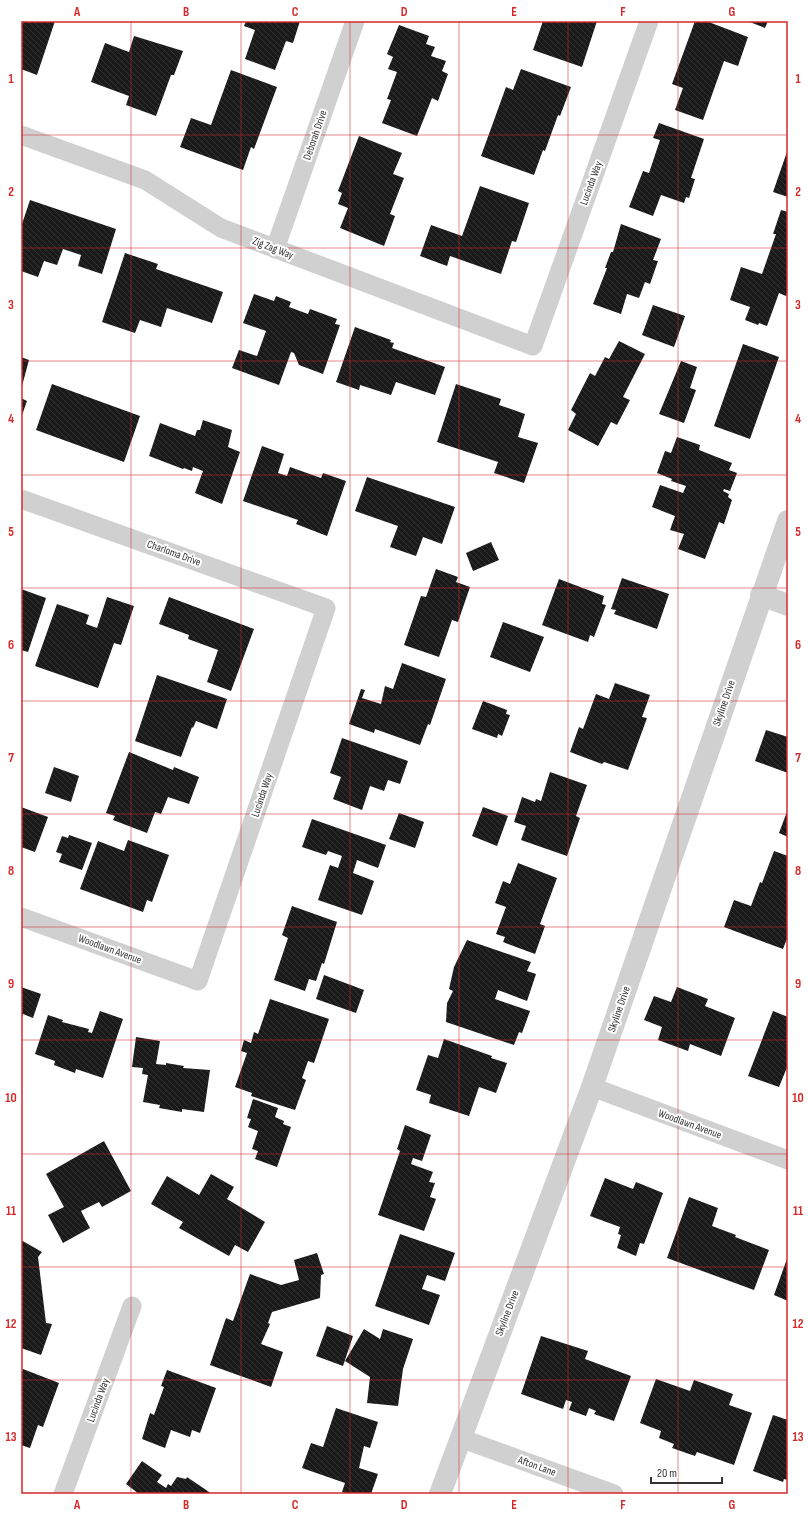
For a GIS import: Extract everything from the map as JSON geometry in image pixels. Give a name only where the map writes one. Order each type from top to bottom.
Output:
[{"type":"street","name":"Deborah Drive","points":[[275,249],[355,21]]},
{"type":"street","name":"Lucinda Way","points":[[533,346],[649,21]]},
{"type":"street","name":"Zig Zag Way","points":[[21,135],[145,180],[221,228],[533,346]]},
{"type":"street","name":"Charloma Drive","points":[[21,499],[326,608]]},
{"type":"street","name":"Skyline Drive","points":[[440,1494],[592,1087],[788,521]]},
{"type":"street","points":[[762,595],[788,605]]},
{"type":"street","name":"Lucinda Way","points":[[198,982],[326,608]]},
{"type":"street","name":"Woodlawn Avenue","points":[[21,917],[198,982]]},
{"type":"street","name":"Woodlawn Avenue","points":[[592,1087],[788,1160]]},
{"type":"street","name":"Lucinda Way","points":[[63,1494],[132,1306]]},
{"type":"street","name":"Afton Lane","points":[[460,1438],[614,1494]]},
{"type":"building","points":[[21,21],[55,21],[37,75],[21,69]]},
{"type":"building","points":[[246,21],[300,21],[293,43],[286,41],[275,70],[245,59],[255,30],[244,26]]},
{"type":"building","points":[[543,21],[597,21],[582,67],[533,50]]},
{"type":"building","points":[[695,21],[706,21],[748,37],[738,66],[724,61],[703,120],[675,110],[683,88],[672,84]]},
{"type":"building","points":[[747,21],[768,21],[765,28]]},
{"type":"building","points":[[399,25],[429,36],[426,44],[435,47],[431,56],[446,61],[442,71],[448,74],[438,101],[432,98],[417,136],[382,123],[391,100],[387,99],[397,72],[388,69],[393,57],[387,54]]},
{"type":"building","points":[[134,36],[183,51],[174,75],[171,75],[156,116],[126,105],[129,96],[91,82],[105,43],[129,52]]},
{"type":"building","points":[[521,69],[571,87],[560,116],[558,115],[545,151],[543,150],[534,175],[481,156],[506,87],[513,90]]},
{"type":"building","points":[[231,70],[277,87],[254,149],[251,147],[243,170],[180,147],[191,118],[211,125]]},
{"type":"building","points":[[659,123],[704,139],[691,178],[695,179],[689,198],[686,197],[684,203],[661,195],[653,216],[629,207],[643,171],[649,173],[660,140],[653,138]]},
{"type":"building","points":[[359,136],[402,153],[393,174],[404,178],[390,214],[395,216],[384,246],[340,228],[348,208],[338,204],[342,193],[338,191]]},
{"type":"building","points":[[788,149],[788,197],[773,192]]},
{"type":"building","points":[[480,186],[529,203],[516,242],[512,241],[501,274],[450,256],[447,266],[420,256],[431,225],[462,236]]},
{"type":"building","points":[[30,200],[116,229],[102,274],[78,266],[81,255],[63,249],[57,265],[44,261],[38,277],[21,271],[21,227]]},
{"type":"building","points":[[781,210],[788,212],[788,292],[786,296],[779,293],[767,326],[759,323],[758,325],[745,320],[750,307],[730,300],[741,267],[762,274],[776,234],[773,234]]},
{"type":"building","points":[[621,224],[661,239],[653,260],[658,261],[650,284],[645,282],[639,298],[627,294],[621,314],[593,304],[607,268],[605,268],[611,252],[613,252]]},
{"type":"building","points":[[125,253],[158,264],[156,269],[223,292],[212,323],[167,308],[161,327],[140,320],[135,333],[102,322]]},
{"type":"building","points":[[254,294],[274,301],[276,296],[291,302],[289,307],[308,314],[310,309],[337,319],[335,324],[340,325],[323,374],[299,365],[294,353],[291,352],[279,385],[232,368],[239,350],[257,356],[266,331],[243,323]]},
{"type":"building","points":[[653,305],[685,316],[674,347],[642,335]]},
{"type":"building","points":[[355,327],[391,340],[390,342],[394,343],[392,348],[445,367],[435,395],[396,382],[391,395],[360,385],[359,390],[336,382]]},
{"type":"building","points":[[619,341],[645,354],[623,397],[630,400],[617,425],[611,422],[598,446],[568,430],[576,414],[571,410],[590,373],[595,376],[605,357],[609,359]]},
{"type":"building","points":[[743,344],[779,357],[750,439],[714,426]]},
{"type":"building","points":[[21,357],[29,360],[22,386],[21,386]]},
{"type":"building","points":[[681,361],[697,367],[690,388],[696,390],[684,423],[659,414]]},
{"type":"building","points":[[52,384],[140,416],[124,462],[36,430]]},
{"type":"building","points":[[456,384],[501,399],[499,405],[525,414],[518,437],[538,443],[524,483],[494,473],[498,462],[437,442]]},
{"type":"building","points":[[21,398],[27,401],[21,418]]},
{"type":"building","points":[[203,420],[232,430],[228,447],[240,452],[222,504],[195,493],[203,471],[193,467],[192,471],[183,469],[149,456],[160,423],[195,436],[197,430],[200,430]]},
{"type":"building","points":[[677,437],[700,445],[699,450],[732,463],[729,470],[737,473],[730,491],[724,489],[723,491],[729,494],[728,497],[732,500],[724,524],[719,522],[705,559],[678,549],[684,534],[670,530],[675,516],[652,507],[660,485],[683,493],[686,486],[671,481],[672,479],[657,473],[665,451],[671,453]]},
{"type":"building","points":[[262,446],[284,454],[278,473],[287,476],[290,467],[321,478],[323,473],[346,481],[327,536],[296,524],[298,520],[243,501]]},
{"type":"building","points":[[367,477],[455,507],[442,544],[423,537],[416,556],[390,547],[398,526],[355,511]]},
{"type":"building","points":[[491,542],[499,560],[473,571],[466,553]]},
{"type":"building","points":[[436,569],[458,577],[456,582],[470,587],[458,622],[452,620],[439,657],[404,645],[421,596],[426,597]]},
{"type":"building","points":[[622,578],[669,594],[657,629],[614,614],[616,610],[611,609]]},
{"type":"building","points":[[559,579],[604,596],[602,604],[606,605],[594,637],[590,635],[588,642],[542,625]]},
{"type":"building","points":[[21,589],[46,598],[28,652],[21,650]]},
{"type":"building","points":[[107,597],[134,606],[121,645],[114,643],[98,688],[35,666],[57,604],[89,615],[86,624],[97,628]]},
{"type":"building","points":[[169,597],[254,629],[231,691],[207,682],[218,650],[188,639],[189,635],[159,624]]},
{"type":"building","points":[[503,622],[544,637],[530,672],[490,657]]},
{"type":"building","points":[[402,663],[446,679],[430,725],[428,724],[420,745],[375,729],[374,733],[349,724],[361,689],[365,690],[362,698],[381,704],[385,686],[393,689]]},
{"type":"building","points":[[157,675],[227,699],[217,729],[196,721],[193,728],[192,727],[181,757],[135,741]]},
{"type":"building","points":[[615,683],[650,695],[642,717],[647,718],[628,770],[604,762],[602,764],[570,752],[579,727],[583,729],[596,694],[609,699]]},
{"type":"building","points":[[483,701],[507,710],[506,714],[510,715],[502,736],[498,734],[497,738],[472,729]]},
{"type":"building","points":[[766,730],[788,737],[788,773],[755,761]]},
{"type":"building","points":[[342,738],[408,761],[400,784],[388,780],[384,791],[370,786],[362,810],[333,799],[341,777],[330,773]]},
{"type":"building","points":[[129,752],[173,770],[174,767],[199,777],[189,804],[168,797],[161,814],[155,812],[147,833],[113,820],[115,816],[106,813]]},
{"type":"building","points":[[54,767],[79,776],[71,802],[45,793]]},
{"type":"building","points":[[550,772],[587,785],[576,816],[580,818],[567,856],[521,840],[526,826],[514,822],[522,797],[535,802],[536,799],[541,801]]},
{"type":"building","points":[[21,807],[48,817],[35,852],[21,847]]},
{"type":"building","points":[[483,807],[508,816],[497,846],[472,836]]},
{"type":"building","points":[[788,809],[788,837],[779,833]]},
{"type":"building","points":[[399,813],[424,822],[415,848],[389,839]]},
{"type":"building","points":[[312,819],[386,845],[378,868],[357,860],[353,873],[374,881],[362,915],[318,900],[330,865],[338,868],[342,856],[328,851],[326,855],[302,847]]},
{"type":"building","points":[[69,835],[92,843],[82,870],[59,862],[62,854],[56,852],[62,836],[68,838]]},
{"type":"building","points":[[128,840],[169,855],[152,902],[147,900],[143,912],[80,889],[98,841],[124,851]]},
{"type":"building","points":[[774,851],[788,856],[788,936],[783,949],[724,927],[734,900],[751,906],[760,882],[762,883]]},
{"type":"building","points":[[518,863],[557,878],[540,924],[545,926],[535,954],[503,942],[505,937],[496,934],[506,907],[495,903],[503,881],[510,884]]},
{"type":"building","points":[[292,906],[337,922],[324,964],[322,963],[316,981],[309,979],[305,991],[274,980],[288,938],[282,935]]},
{"type":"building","points":[[467,940],[531,962],[527,971],[536,974],[527,1001],[498,990],[495,999],[530,1011],[522,1033],[519,1032],[514,1045],[446,1022],[447,1003],[453,991],[449,989],[454,967]]},
{"type":"building","points":[[324,975],[364,990],[356,1013],[316,999]]},
{"type":"building","points":[[21,987],[41,994],[33,1018],[23,1014],[21,1019]]},
{"type":"building","points":[[677,987],[708,999],[705,1006],[735,1018],[721,1056],[690,1044],[688,1051],[658,1040],[662,1027],[644,1020],[654,996],[671,1002]]},
{"type":"building","points":[[270,999],[329,1019],[314,1063],[308,1061],[302,1078],[306,1080],[295,1110],[251,1096],[252,1093],[235,1087],[247,1053],[241,1051],[244,1040],[251,1043],[254,1032],[258,1034]]},
{"type":"building","points":[[100,1011],[123,1019],[103,1078],[76,1069],[75,1073],[54,1065],[55,1061],[35,1054],[48,1015],[63,1020],[62,1022],[89,1029],[88,1032],[92,1033]]},
{"type":"building","points":[[773,1011],[788,1017],[788,1065],[779,1087],[748,1076]]},
{"type":"building","points":[[136,1037],[160,1041],[156,1064],[166,1065],[166,1063],[184,1066],[183,1068],[210,1070],[204,1112],[182,1109],[182,1112],[159,1108],[160,1105],[143,1102],[148,1075],[142,1074],[143,1068],[132,1067]]},
{"type":"building","points":[[444,1039],[492,1056],[491,1058],[507,1063],[496,1093],[479,1087],[469,1116],[429,1103],[431,1095],[416,1090],[428,1055],[438,1058]]},
{"type":"building","points":[[253,1099],[278,1108],[275,1117],[284,1121],[283,1124],[291,1127],[277,1167],[255,1159],[258,1151],[252,1149],[258,1131],[248,1127],[251,1119],[247,1118]]},
{"type":"building","points":[[405,1125],[431,1135],[422,1161],[413,1158],[411,1164],[433,1172],[429,1182],[435,1183],[430,1197],[436,1199],[424,1231],[378,1215],[400,1151],[397,1149]]},
{"type":"building","points":[[104,1141],[131,1191],[102,1207],[99,1202],[81,1211],[90,1228],[63,1243],[48,1215],[64,1207],[46,1174]]},
{"type":"building","points":[[211,1174],[234,1187],[227,1199],[265,1222],[248,1252],[235,1245],[229,1256],[179,1228],[183,1222],[151,1204],[167,1176],[199,1195]]},
{"type":"building","points":[[605,1178],[633,1189],[636,1182],[663,1193],[644,1244],[640,1243],[636,1256],[617,1248],[621,1235],[618,1234],[620,1227],[590,1216]]},
{"type":"building","points":[[689,1197],[718,1208],[712,1226],[736,1235],[735,1237],[769,1250],[754,1290],[667,1258]]},
{"type":"building","points":[[400,1234],[455,1253],[445,1281],[427,1275],[422,1289],[440,1295],[429,1325],[375,1306]]},
{"type":"building","points":[[21,1240],[42,1252],[38,1257],[46,1323],[52,1324],[41,1355],[21,1348]]},
{"type":"building","points":[[317,1253],[324,1274],[321,1275],[320,1298],[272,1312],[268,1323],[270,1324],[261,1344],[283,1352],[271,1387],[210,1365],[226,1318],[233,1321],[250,1274],[281,1285],[299,1280],[294,1260]]},
{"type":"building","points":[[788,1256],[788,1301],[774,1295]]},
{"type":"building","points":[[327,1326],[353,1336],[343,1366],[316,1356]]},
{"type":"building","points":[[364,1329],[380,1339],[383,1329],[413,1339],[403,1369],[398,1406],[367,1403],[370,1377],[345,1361]]},
{"type":"building","points":[[541,1336],[588,1351],[585,1359],[631,1376],[614,1421],[594,1414],[596,1411],[589,1408],[586,1416],[569,1410],[572,1402],[566,1400],[563,1409],[521,1394]]},
{"type":"building","points":[[23,1369],[59,1383],[43,1427],[38,1425],[30,1448],[21,1445],[21,1374]]},
{"type":"building","points":[[167,1370],[216,1388],[200,1433],[192,1430],[190,1437],[171,1430],[165,1448],[142,1439],[150,1413],[154,1415],[164,1387],[161,1386]]},
{"type":"building","points":[[656,1379],[690,1391],[694,1380],[733,1394],[729,1405],[752,1413],[734,1465],[697,1452],[695,1456],[672,1448],[674,1444],[659,1438],[661,1431],[640,1423]]},
{"type":"building","points":[[336,1408],[378,1422],[370,1448],[364,1446],[359,1468],[378,1474],[371,1494],[349,1494],[342,1492],[345,1483],[302,1468],[311,1443],[323,1447]]},
{"type":"building","points":[[773,1415],[788,1420],[788,1480],[784,1479],[783,1482],[753,1471]]},
{"type":"building","points":[[142,1461],[162,1475],[157,1482],[166,1488],[168,1484],[171,1486],[177,1477],[186,1479],[187,1477],[212,1494],[139,1494],[126,1484]]}]
